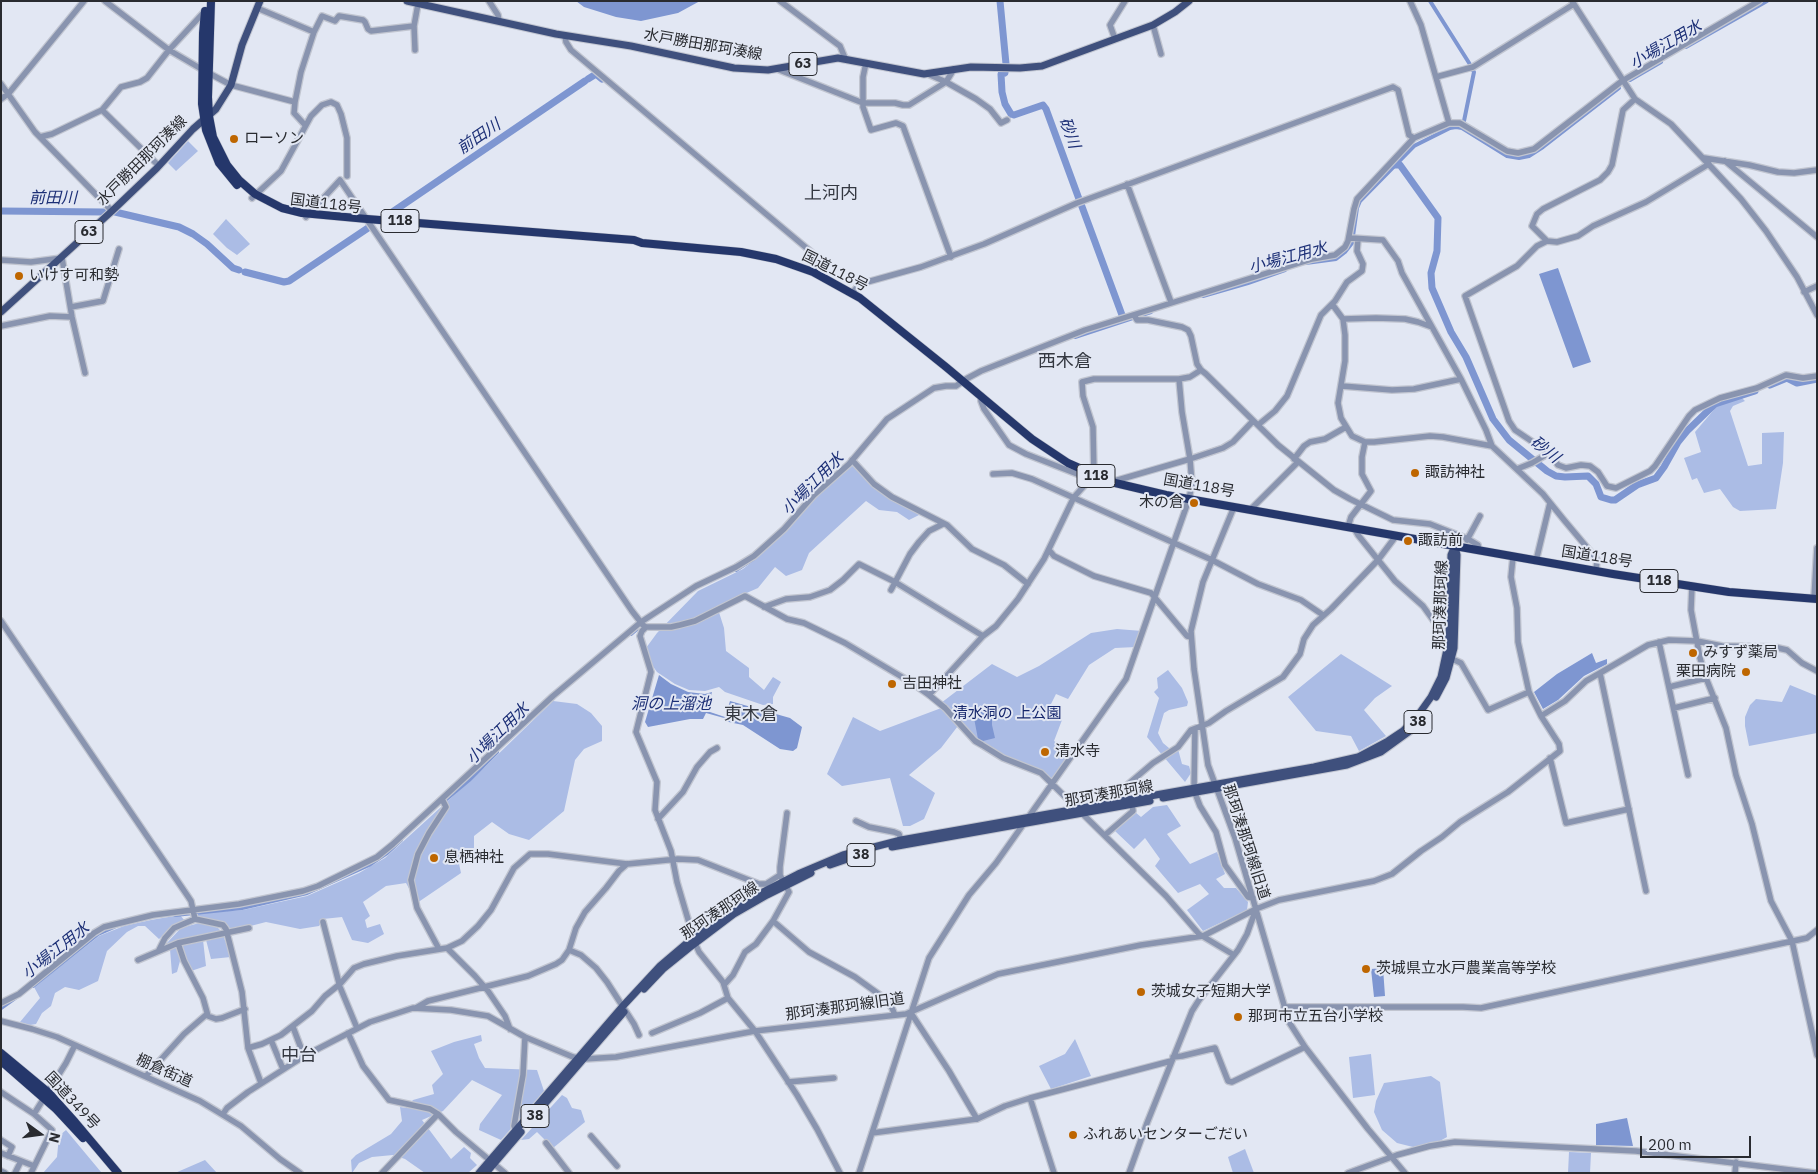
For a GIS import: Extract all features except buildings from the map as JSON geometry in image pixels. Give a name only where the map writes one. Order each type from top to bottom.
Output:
[{"type":"highway","name":"国道118号","points":[[208,5],[205,71],[206,118],[227,165],[239,180],[253,196],[282,208],[308,215],[369,221],[634,240],[642,243],[741,252],[776,259],[813,272],[852,293],[884,316],[1032,439],[1092,477],[1189,499],[1536,561],[1729,592],[1815,598]]},
{"type":"highway","name":"国道349号","points":[[1,1053],[75,1122],[118,1173]]},
{"type":"highway","name":"国道349号","points":[[1,1061],[46,1095],[111,1173]]},
{"type":"main road","name":"水戸勝田那珂湊線","points":[[408,1],[418,4],[430,4],[565,36],[639,48],[734,68],[777,69],[825,59],[845,58],[914,73],[928,74],[978,66],[1020,68],[1042,66],[1154,24],[1189,1]]},
{"type":"main road","name":"水戸勝田那珂湊線","points":[[1,312],[112,211],[222,102],[259,4]]},
{"type":"main road","name":"那珂湊那珂線","points":[[1215,787],[1347,760],[1367,753],[1388,742],[1416,718],[1431,696],[1444,668],[1449,640],[1451,555],[1455,546]]},
{"type":"main road","name":"那珂湊那珂線","points":[[783,880],[883,849],[1194,790],[1333,768],[1356,762],[1381,752],[1402,737],[1421,719],[1441,688],[1452,659],[1456,614],[1457,555],[1455,546]]},
{"type":"main road","name":"那珂湊那珂線","points":[[479,1173],[492,1162],[624,1009],[694,940],[783,880],[843,855],[901,840],[1030,816],[1079,811]]},
{"type":"main road","name":"那珂湊那珂線","points":[[486,1173],[516,1130],[581,1059]]},
{"type":"street","points":[[1,99],[9,94],[84,1]]},
{"type":"street","points":[[105,1],[169,50],[205,71],[230,84],[295,102]]},
{"type":"street","points":[[489,1],[498,15],[499,21]]},
{"type":"street","points":[[780,1],[840,46],[845,58]]},
{"type":"street","points":[[1115,40],[1110,25],[1125,1]]},
{"type":"street","points":[[1410,1],[1421,25],[1449,123]]},
{"type":"street","points":[[1,1003],[19,994],[104,927],[153,916],[194,914],[303,892],[382,854],[443,801],[553,696],[643,624],[696,586],[736,568],[754,556],[784,529],[814,495],[853,461],[892,415],[934,388],[956,386],[981,372],[1085,330],[1135,318],[1171,302],[1312,259],[1335,254],[1345,247],[1348,242],[1357,199],[1414,138],[1449,123],[1464,124],[1507,151],[1524,152],[1534,149],[1622,81],[1759,1]]},
{"type":"street","points":[[1436,77],[1473,67],[1573,2],[1635,99],[1671,124],[1710,164],[1766,231],[1797,277],[1817,315]]},
{"type":"street","points":[[259,4],[314,32]]},
{"type":"street","points":[[415,50],[414,26],[418,4]]},
{"type":"street","points":[[40,137],[52,134],[102,110],[121,87],[140,82],[146,78],[208,5]]},
{"type":"street","points":[[306,125],[294,113],[295,102],[301,72],[314,32],[322,16],[335,21],[339,16],[363,20],[371,31],[414,26]]},
{"type":"street","points":[[1154,24],[1161,54]]},
{"type":"street","points":[[565,36],[566,42],[572,50],[810,252],[816,260],[813,272]]},
{"type":"street","points":[[866,62],[863,77],[863,103],[871,130],[896,123],[903,126],[950,257]]},
{"type":"street","points":[[777,69],[863,103],[908,105],[946,82],[954,69]]},
{"type":"street","points":[[928,74],[976,99],[990,110],[1001,123],[1007,120]]},
{"type":"street","points":[[1,84],[35,132],[112,211]]},
{"type":"street","points":[[852,293],[860,284],[950,257],[1012,233],[1077,202],[1394,87],[1398,90],[1409,135],[1414,138]]},
{"type":"street","points":[[1547,242],[1532,226],[1537,214],[1543,209],[1600,180],[1608,172],[1612,165],[1623,110],[1635,99]]},
{"type":"street","points":[[253,196],[282,171],[306,125],[322,105],[331,102],[337,105],[341,114],[347,138],[347,176]]},
{"type":"street","points":[[102,110],[159,166]]},
{"type":"street","points":[[1704,158],[1778,172],[1794,173],[1817,170]]},
{"type":"street","points":[[1725,162],[1817,238]]},
{"type":"street","points":[[1710,164],[1646,202],[1593,226],[1578,236],[1557,242],[1547,242],[1537,246],[1517,266],[1465,296],[1512,426],[1521,435],[1549,453],[1562,468],[1585,465],[1594,469],[1608,486],[1616,488],[1650,471],[1695,410],[1720,398],[1757,388],[1786,375],[1803,378],[1817,376]]},
{"type":"street","points":[[308,215],[340,180],[643,624],[640,636],[651,672],[636,732],[657,782],[654,807],[673,860],[694,940],[699,952],[724,985],[728,998],[755,1031],[788,1082],[817,1129],[840,1173]]},
{"type":"street","points":[[1128,184],[1171,302]]},
{"type":"street","points":[[1110,482],[1228,446],[1255,423],[1275,411],[1287,396],[1321,315],[1332,304],[1347,282],[1359,274],[1363,268],[1355,238],[1383,240],[1398,260],[1402,273],[1461,379],[1492,446],[1550,503],[1595,557],[1597,560],[1596,571]]},
{"type":"street","points":[[71,308],[103,301],[119,249]]},
{"type":"street","points":[[1,260],[30,262],[62,258],[72,317],[85,372]]},
{"type":"street","points":[[1804,292],[1817,286]]},
{"type":"street","points":[[1332,304],[1342,320],[1345,361],[1338,403],[1340,418],[1352,436],[1365,442],[1430,436],[1492,446]]},
{"type":"street","points":[[1,326],[50,316],[72,317]]},
{"type":"street","points":[[1135,318],[1182,327],[1188,330],[1197,364],[1201,370],[1296,460],[1334,490],[1393,520],[1430,524],[1468,539],[1478,545],[1479,550]]},
{"type":"street","points":[[1342,320],[1405,319],[1432,327]]},
{"type":"street","points":[[928,695],[983,636],[996,626],[1018,600],[1049,550],[1074,497],[1092,477],[1092,427],[1083,396],[1082,382],[1094,378],[1179,379],[1190,377],[1201,370]]},
{"type":"street","points":[[859,1173],[929,958],[969,895],[996,863],[1126,679],[1175,544],[1192,484],[1179,379]]},
{"type":"street","points":[[1342,386],[1392,390],[1414,389],[1461,379]]},
{"type":"street","points":[[981,396],[984,409],[1010,445],[1026,454],[1092,477]]},
{"type":"street","points":[[1250,510],[1296,460],[1304,446],[1310,442],[1325,439],[1346,428]]},
{"type":"street","points":[[1365,442],[1362,456],[1362,474],[1371,491],[1352,518],[1351,528],[1395,581],[1423,606],[1449,640]]},
{"type":"street","points":[[1517,469],[1549,453]]},
{"type":"street","points":[[853,461],[874,484],[892,497],[947,525],[972,550],[1004,565],[1028,584]]},
{"type":"street","points":[[993,474],[1023,475],[1212,560],[1258,584],[1301,600],[1316,608],[1323,615]]},
{"type":"street","points":[[1536,561],[1550,503]]},
{"type":"street","name":"那珂湊那珂線旧道","points":[[223,1114],[227,1108],[261,1083],[304,1056],[382,1017],[416,1008],[451,1010],[488,1016],[556,1052],[581,1059],[616,1056],[755,1031],[906,1014],[1004,972],[1063,962],[1141,945],[1203,936],[1256,909],[1206,758],[1191,637],[1200,595],[1234,507]]},
{"type":"street","points":[[1464,548],[1480,516]]},
{"type":"street","points":[[891,590],[910,554],[919,542],[929,531],[944,524]]},
{"type":"street","points":[[1105,835],[1133,811],[1125,791],[1126,786],[1153,763],[1178,747],[1185,736],[1195,728],[1210,722],[1283,677],[1300,654],[1308,630],[1378,560],[1396,536]]},
{"type":"street","points":[[1815,598],[1817,548]]},
{"type":"street","points":[[1049,550],[1054,556],[1094,576],[1155,596],[1187,636],[1191,637]]},
{"type":"street","points":[[1129,1173],[1172,1059],[1195,1006],[1234,955],[1247,934],[1256,909],[1285,898],[1374,881],[1392,874],[1460,822],[1508,792],[1557,753],[1560,747],[1529,692],[1518,642],[1517,608],[1511,577],[1513,556]]},
{"type":"street","points":[[764,607],[786,599],[810,598],[830,590],[859,564],[895,582],[983,636]]},
{"type":"street","points":[[1692,586],[1691,610],[1696,641],[1706,678],[1726,728],[1736,775],[1752,824],[1772,900],[1792,941],[1817,1055]]},
{"type":"street","points":[[643,624],[671,627],[695,621],[745,596],[787,619],[804,623],[838,639],[906,679],[928,695],[944,708],[982,746],[1003,758],[1041,773],[1166,896],[1199,934],[1234,955]]},
{"type":"street","points":[[1,621],[187,895],[194,914],[223,925],[227,933],[245,1009],[245,1033],[248,1048],[261,1083]]},
{"type":"street","points":[[1541,716],[1565,701],[1586,681],[1648,645],[1669,640],[1696,641],[1722,646],[1774,647],[1787,650],[1802,663],[1817,670]]},
{"type":"street","points":[[1659,642],[1688,775]]},
{"type":"street","points":[[1452,659],[1461,663],[1488,710],[1529,692]]},
{"type":"street","points":[[1600,673],[1646,891]]},
{"type":"street","points":[[1669,687],[1706,678]]},
{"type":"street","points":[[1674,708],[1715,698]]},
{"type":"street","points":[[1195,728],[1194,790],[1216,832],[1225,865],[1246,894],[1253,898]]},
{"type":"street","points":[[658,819],[683,792],[697,767],[710,752],[717,748]]},
{"type":"street","points":[[1550,758],[1566,823],[1629,809]]},
{"type":"street","points":[[439,949],[417,908],[411,880],[418,854],[428,833],[446,807],[443,801]]},
{"type":"street","points":[[724,985],[733,975],[746,952],[756,944],[773,921],[789,892],[783,880],[780,867],[787,813]]},
{"type":"street","points":[[856,821],[870,827],[894,832],[898,834],[901,840]]},
{"type":"street","points":[[248,1048],[271,1040],[293,1027],[340,984],[349,972],[364,964],[397,956],[447,948],[462,941],[491,910],[514,868],[530,854],[548,854],[627,864],[698,860],[759,884],[783,880]]},
{"type":"street","points":[[416,1008],[428,1001],[528,976],[562,960],[569,950],[576,928],[585,912],[618,871],[627,864]]},
{"type":"street","points":[[1256,909],[1292,1029],[1404,1173]]},
{"type":"street","points":[[159,950],[164,938],[174,928],[194,914]]},
{"type":"street","points":[[773,921],[809,952],[855,977],[880,995],[892,1008],[895,1015]]},
{"type":"street","points":[[323,922],[340,987],[357,1028]]},
{"type":"street","points":[[138,960],[178,943],[249,928]]},
{"type":"street","points":[[1284,1007],[1420,1006],[1481,1008],[1807,938],[1817,930]]},
{"type":"street","points":[[178,943],[184,961],[203,998],[208,1016],[218,1019],[245,1009]]},
{"type":"street","points":[[447,948],[475,976],[497,1004],[510,1029]]},
{"type":"street","points":[[569,950],[581,955],[608,982],[639,1035]]},
{"type":"street","points":[[652,1033],[700,1013],[728,998]]},
{"type":"street","points":[[912,1012],[978,1119]]},
{"type":"street","points":[[146,1076],[184,1034],[207,1014]]},
{"type":"street","name":"棚倉街道","points":[[1,1021],[44,1032],[200,1101],[241,1126],[280,1159],[300,1173]]},
{"type":"street","points":[[293,1027],[304,1056]]},
{"type":"street","points":[[348,1033],[363,1066],[389,1100],[430,1110],[438,1114],[502,1172]]},
{"type":"street","points":[[516,1130],[514,1126],[522,1075],[525,1037]]},
{"type":"street","points":[[271,1040],[283,1069]]},
{"type":"street","points":[[34,1114],[75,1045]]},
{"type":"street","points":[[872,1133],[978,1119],[1005,1106],[1030,1098],[1214,1048],[1217,1050],[1228,1080],[1232,1082],[1305,1047]]},
{"type":"street","points":[[788,1082],[834,1078]]},
{"type":"street","points":[[1,1092],[34,1114],[52,1130],[32,1170],[21,1161],[1,1153]]},
{"type":"street","points":[[1030,1098],[1054,1173]]},
{"type":"street","points":[[382,1173],[438,1114]]},
{"type":"street","points":[[591,1136],[617,1166]]},
{"type":"street","points":[[1,1140],[12,1147],[8,1156]]},
{"type":"street","points":[[1348,1173],[1430,1146],[1461,1142],[1636,1152],[1736,1162],[1815,1173]]},
{"type":"street","points":[[546,1143],[568,1173]]},
{"type":"street","points":[[15,1173],[21,1161]]},
{"type":"street","points":[[1735,1173],[1736,1162]]},
{"type":"street","points":[[1,1171],[6,1173]]},
{"type":"green space","points":[[188,141],[198,151],[176,171],[168,163]]},
{"type":"green space","points":[[226,219],[250,244],[237,255],[213,234]]},
{"type":"green space","points":[[1742,398],[1745,401],[1733,406],[1730,411],[1748,466],[1762,464],[1762,433],[1784,432],[1783,463],[1776,509],[1740,511],[1733,507],[1720,489],[1704,493],[1697,478],[1692,480],[1684,458],[1701,452],[1695,432],[1718,405]]},
{"type":"green space","points":[[853,465],[871,485],[923,513],[909,520],[897,512],[879,510],[866,501],[809,553],[802,570],[786,576],[775,567],[758,588],[717,606],[724,628],[726,651],[749,668],[749,677],[764,690],[773,677],[781,682],[773,697],[773,704],[763,705],[725,692],[719,687],[705,691],[689,690],[675,684],[657,672],[652,665],[646,648],[657,633],[698,591],[743,569],[757,558],[786,531],[813,500]]},
{"type":"green space","name":"清水洞の 上公園","points":[[1117,629],[1142,631],[1136,647],[1115,648],[1089,665],[1068,699],[1056,694],[1047,712],[1051,716],[1062,720],[1054,741],[1072,752],[1051,780],[1006,762],[977,740],[961,722],[941,748],[909,775],[935,793],[924,819],[910,826],[903,826],[890,778],[842,786],[827,774],[853,717],[880,731],[944,707],[941,703],[992,664],[1017,677],[1039,666],[1091,633]]},
{"type":"green space","points":[[1341,654],[1392,686],[1375,698],[1364,710],[1386,736],[1359,751],[1351,736],[1316,731],[1288,697]]},
{"type":"green space","points":[[1168,670],[1182,688],[1188,702],[1187,706],[1164,713],[1158,733],[1163,743],[1169,748],[1178,749],[1182,764],[1189,766],[1191,773],[1185,782],[1147,737],[1159,698],[1154,692],[1158,688],[1157,678]]},
{"type":"green space","points":[[1790,685],[1817,696],[1817,733],[1749,746],[1745,717],[1750,705],[1756,699],[1782,702]]},
{"type":"green space","points":[[553,701],[577,704],[591,713],[602,726],[602,741],[584,749],[575,760],[564,811],[529,840],[509,834],[492,822],[474,836],[474,848],[458,859],[461,873],[417,903],[406,883],[386,886],[363,902],[370,916],[365,920],[367,928],[380,924],[384,934],[368,943],[352,940],[342,917],[323,919],[319,926],[300,929],[266,922],[231,931],[224,924],[197,916],[197,913],[243,910],[307,896],[359,873],[385,858],[485,767]]},
{"type":"green space","points":[[1167,805],[1181,826],[1167,834],[1190,864],[1217,852],[1225,874],[1216,879],[1224,888],[1236,888],[1248,902],[1247,910],[1203,931],[1187,910],[1209,894],[1200,884],[1178,893],[1155,866],[1160,859],[1145,838],[1134,849],[1115,831],[1135,812],[1141,817],[1153,807]]},
{"type":"green space","points":[[180,915],[185,921],[173,927],[159,939],[145,926],[138,926],[127,932],[107,951],[98,981],[79,990],[65,987],[55,993],[51,1006],[42,1013],[36,1024],[30,1025],[20,1022],[40,998],[34,987],[99,936],[124,926]]},
{"type":"green space","points":[[203,922],[218,928],[222,932],[231,957],[211,959],[205,936],[165,945],[181,928]]},
{"type":"green space","points":[[203,940],[206,966],[191,971],[180,961],[177,972],[172,974],[170,949],[182,943]]},
{"type":"green space","points":[[481,1035],[482,1041],[474,1044],[485,1068],[537,1070],[544,1091],[501,1140],[479,1130],[480,1124],[502,1095],[472,1080],[443,1111],[422,1120],[451,1159],[464,1147],[471,1153],[470,1158],[477,1165],[468,1173],[425,1173],[405,1159],[393,1155],[372,1157],[359,1163],[352,1173],[351,1160],[391,1134],[402,1121],[400,1107],[406,1108],[413,1100],[434,1094],[432,1085],[443,1074],[431,1051],[454,1042]]},
{"type":"green space","points":[[1075,1039],[1091,1076],[1051,1089],[1039,1066],[1065,1054]]},
{"type":"green space","points":[[1371,1054],[1375,1095],[1353,1098],[1349,1057]]},
{"type":"green space","points":[[1431,1076],[1440,1082],[1447,1137],[1438,1142],[1413,1147],[1397,1143],[1382,1130],[1374,1112],[1376,1101],[1384,1083]]},
{"type":"green space","points":[[562,1095],[567,1098],[572,1108],[581,1110],[585,1122],[553,1148],[537,1132],[529,1139],[521,1140]]},
{"type":"green space","points":[[66,1130],[101,1173],[43,1173],[57,1157],[59,1136]]},
{"type":"green space","points":[[1245,1149],[1254,1173],[1233,1173],[1228,1157]]},
{"type":"green space","points":[[1569,1152],[1591,1153],[1590,1173],[1568,1173]]},
{"type":"green space","points":[[205,1160],[217,1173],[175,1173]]},
{"type":"water","points":[[576,1],[700,1],[678,13],[641,21],[616,17],[584,7]]},
{"type":"water","points":[[1558,268],[1591,362],[1573,368],[1539,274]]},
{"type":"water","points":[[1592,653],[1596,663],[1607,659],[1607,664],[1584,676],[1558,700],[1543,709],[1534,692],[1557,674]]},
{"type":"water","name":"洞の上溜池","points":[[659,675],[671,684],[688,692],[705,694],[712,692],[707,711],[725,717],[730,701],[790,718],[802,727],[797,748],[793,751],[780,749],[743,725],[724,721],[724,718],[706,713],[703,719],[690,719],[648,727],[645,722]]},
{"type":"water","points":[[980,708],[992,711],[992,725],[995,738],[983,741],[978,739],[974,713]]},
{"type":"water","points":[[1383,968],[1385,996],[1374,997],[1371,969]]},
{"type":"water","points":[[1627,1118],[1633,1146],[1596,1145],[1596,1124]]},
{"type":"waterway","name":"砂川","points":[[1000,1],[1006,64]]},
{"type":"waterway","points":[[1430,1],[1471,66]]},
{"type":"waterway","name":"小場江用水","points":[[1686,47],[1767,1]]},
{"type":"waterway","name":"小場江用水","points":[[1630,80],[1661,62]]},
{"type":"waterway","points":[[1464,121],[1474,72],[1472,69]]},
{"type":"waterway","name":"砂川","points":[[1005,70],[1005,73],[1001,74],[1002,92],[1005,104],[1011,114]]},
{"type":"waterway","name":"前田川","points":[[588,79],[596,74],[602,79]]},
{"type":"waterway","name":"前田川","points":[[388,215],[585,81]]},
{"type":"waterway","name":"小場江用水","points":[[1306,263],[1336,259],[1345,252],[1352,243],[1357,208],[1360,201],[1414,146],[1450,128],[1456,127],[1462,128],[1507,156],[1519,158],[1529,156],[1619,88]]},
{"type":"waterway","name":"砂川","points":[[1014,115],[1043,105],[1079,199]]},
{"type":"waterway","name":"砂川","points":[[1395,165],[1400,165],[1438,218],[1437,251],[1431,273],[1432,288],[1451,332],[1466,357],[1493,419],[1509,440],[1547,471],[1556,476],[1588,476],[1596,484],[1601,497],[1615,500],[1637,485],[1656,478],[1678,442],[1715,404],[1755,391]]},
{"type":"waterway","name":"砂川","points":[[1081,204],[1122,315]]},
{"type":"waterway","name":"前田川","points":[[1,211],[104,212]]},
{"type":"waterway","name":"前田川","points":[[115,212],[179,227],[207,244],[233,268],[239,270]]},
{"type":"waterway","name":"前田川","points":[[245,272],[284,282],[289,281],[368,228]]},
{"type":"waterway","name":"小場江用水","points":[[1203,296],[1285,270]]},
{"type":"waterway","name":"小場江用水","points":[[1075,337],[1151,312]]},
{"type":"waterway","name":"砂川","points":[[1770,385],[1787,378],[1797,383],[1817,379]]},
{"type":"waterway","name":"小場江用水","points":[[736,570],[753,559]]},
{"type":"waterway","name":"小場江用水","points":[[631,634],[643,624]]},
{"type":"waterway","name":"小場江用水","points":[[443,802],[469,780],[497,752]]},
{"type":"waterway","name":"小場江用水","points":[[175,915],[242,908],[307,893],[369,865],[387,853],[401,840]]},
{"type":"waterway","name":"小場江用水","points":[[33,986],[98,934],[114,927]]},
{"type":"waterway","name":"小場江用水","points":[[1,1008],[15,998]]},
{"type":"place","name":"ローソン","points":[[234,139]]},
{"type":"place","name":"いけす可和勢","points":[[19,276]]},
{"type":"place","name":"諏訪神社","points":[[1415,473]]},
{"type":"place","name":"木の倉","points":[[1194,503]]},
{"type":"place","name":"諏訪前","points":[[1408,541]]},
{"type":"place","name":"みすず薬局","points":[[1693,653]]},
{"type":"place","name":"栗田病院","points":[[1746,672]]},
{"type":"place","name":"吉田神社","points":[[892,684]]},
{"type":"place","name":"清水寺","points":[[1045,752]]},
{"type":"place","name":"息栖神社","points":[[434,858]]},
{"type":"place","name":"茨城県立水戸農業高等学校","points":[[1366,969]]},
{"type":"place","name":"茨城女子短期大学","points":[[1141,992]]},
{"type":"place","name":"那珂市立五台小学校","points":[[1238,1017]]},
{"type":"place","name":"ふれあいセンターごだい","points":[[1073,1135]]},
{"type":"district","name":"上河内","points":[[831,194]]},
{"type":"district","name":"西木倉","points":[[1065,362]]},
{"type":"district","name":"東木倉","points":[[751,715]]},
{"type":"district","name":"中台","points":[[299,1056]]}]
